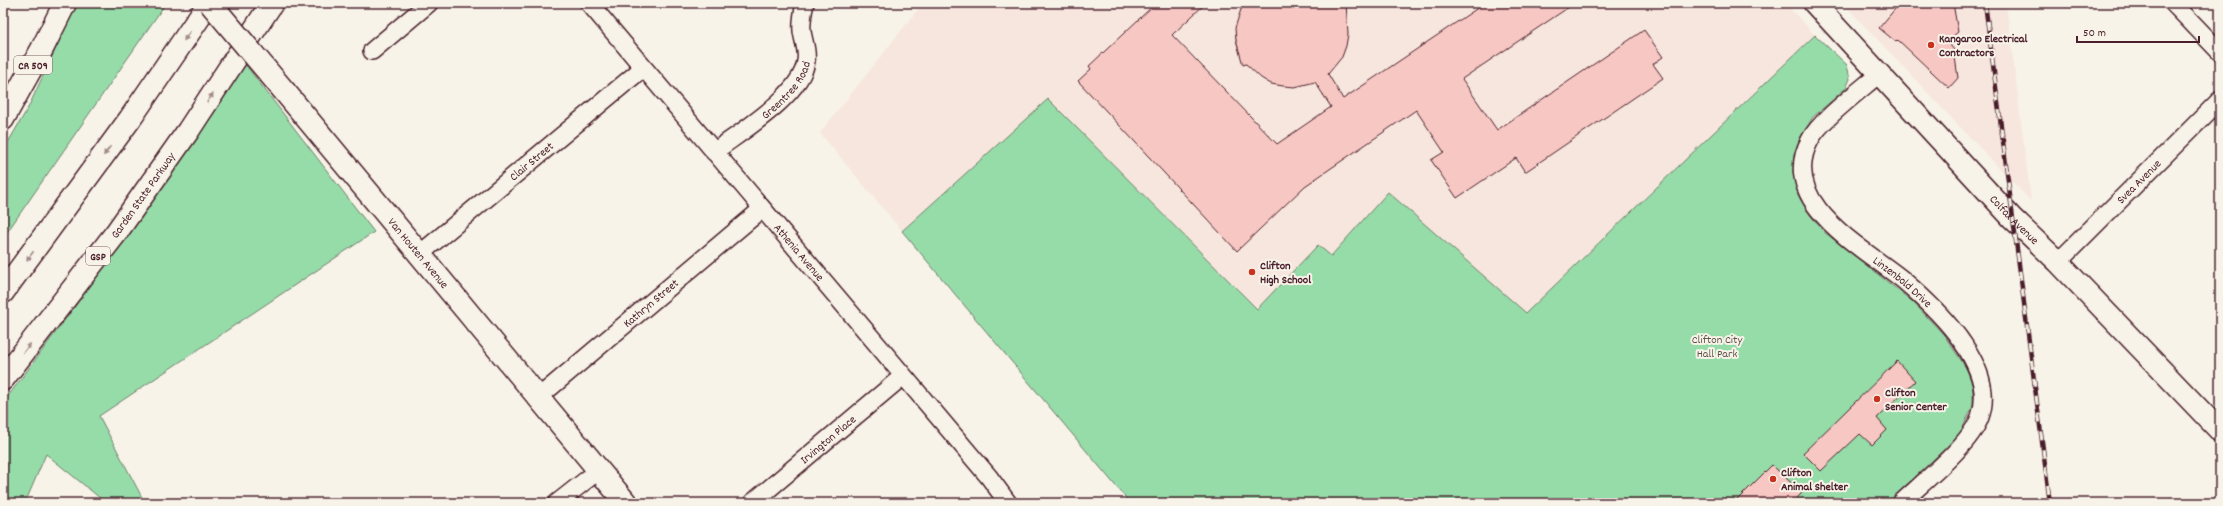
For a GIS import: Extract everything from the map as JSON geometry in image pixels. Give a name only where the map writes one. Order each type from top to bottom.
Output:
[{"type":"main road","name":"CR 509","points":[[3,119],[42,49],[65,3]]},
{"type":"main road","name":"Van Houten Avenue","points":[[209,3],[420,254],[626,503]]},
{"type":"main road","points":[[3,292],[130,120],[209,3]]},
{"type":"main road","name":"Garden State Parkway","points":[[3,379],[125,220],[188,131],[272,3]]},
{"type":"street","points":[[372,52],[430,3]]},
{"type":"street","name":"Athenia Avenue","points":[[589,3],[989,477],[1008,503]]},
{"type":"street","name":"Greentree Road","points":[[714,152],[782,100],[794,88],[805,71],[807,58],[802,29],[804,3]]},
{"type":"street","name":"Colfax Avenue","points":[[1814,3],[2012,218],[2058,262],[2220,431]]},
{"type":"street","points":[[2173,3],[2220,52]]},
{"type":"street","name":"Clair Street","points":[[420,254],[643,68]]},
{"type":"street","name":"Linzenbold Drive","points":[[1880,73],[1820,126],[1810,138],[1805,150],[1803,167],[1806,187],[1816,207],[1830,223],[1902,279],[1944,320],[1974,360],[1979,371],[1983,392],[1980,417],[1975,429],[1966,441],[1901,503]]},
{"type":"street","name":"Svea Avenue","points":[[2058,262],[2220,100]]},
{"type":"street","name":"Kathryn Street","points":[[539,397],[762,209]]},
{"type":"street","name":"Irvington Place","points":[[752,503],[903,376]]},
{"type":"street","points":[[557,503],[599,470]]},
{"type":"shaded area","name":"Clifton High School","points":[[923,3],[1785,3],[1815,35],[1328,503],[1130,503],[820,133]]},
{"type":"shaded area","points":[[1843,3],[2006,3],[2031,201],[1962,129]]},
{"type":"green space","points":[[77,3],[166,3],[3,238],[3,151],[28,108]]},
{"type":"green space","name":"Clifton City Hall Park","points":[[1815,35],[1847,65],[1850,79],[1846,88],[1813,117],[1800,138],[1794,154],[1793,171],[1798,195],[1807,211],[1823,231],[1913,302],[1944,335],[1967,369],[1973,383],[1973,406],[1959,435],[1888,503],[1130,503],[902,231],[1048,99],[1257,309],[1318,245],[1331,256],[1388,192],[1526,313]]},
{"type":"green space","points":[[245,64],[374,232],[99,416],[145,503],[106,503],[46,454],[25,503],[3,503],[3,403],[111,258]]},
{"type":"building","points":[[1156,3],[1206,3],[1172,35],[1277,144],[1331,107],[1315,82],[1295,87],[1271,84],[1261,78],[1246,64],[1243,65],[1236,40],[1235,28],[1243,3],[1346,3],[1348,34],[1346,46],[1342,57],[1328,74],[1343,99],[1485,3],[1575,3],[1462,79],[1497,130],[1644,30],[1663,57],[1653,64],[1663,78],[1525,172],[1516,158],[1457,198],[1431,160],[1444,152],[1416,110],[1305,186],[1237,251],[1078,81],[1091,69],[1089,66]]},
{"type":"building","points":[[1900,3],[1953,3],[1958,32],[1947,41],[1954,50],[1958,78],[1949,88],[1898,40],[1896,42],[1879,28]]},
{"type":"building","name":"Clifton Senior Center","points":[[1897,361],[1915,381],[1877,418],[1887,430],[1872,445],[1860,434],[1821,471],[1803,453]]},
{"type":"building","name":"Clifton Animal Shelter","points":[[1772,465],[1802,493],[1792,503],[1734,503]]},
{"type":"railway","points":[[1985,3],[2050,503]]},
{"type":"place","name":"Kangaroo Electrical Contractors","points":[[1931,45]]},
{"type":"place","name":"Clifton High School","points":[[1252,272]]},
{"type":"place","name":"Clifton Senior Center","points":[[1877,399]]},
{"type":"place","name":"Clifton Animal Shelter","points":[[1773,479]]}]
